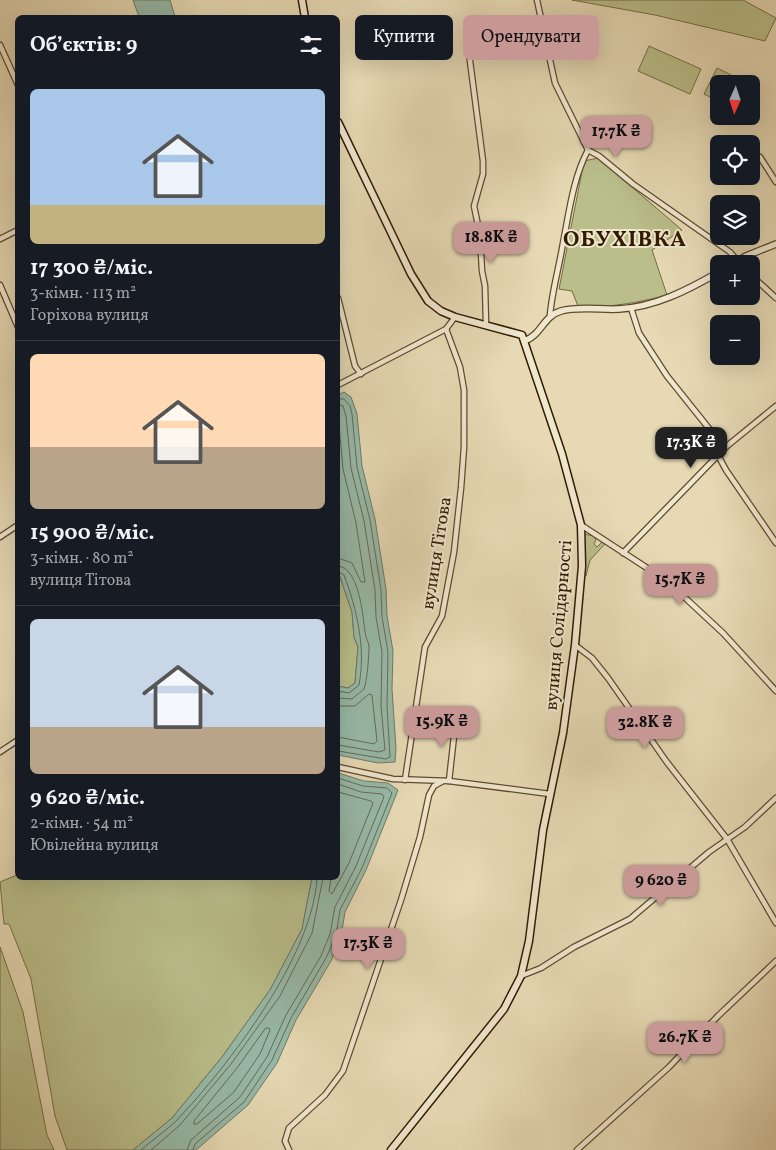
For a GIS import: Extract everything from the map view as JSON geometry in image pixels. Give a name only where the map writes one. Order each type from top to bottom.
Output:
[{"type":"main road","points":[[302,0],[304,15]]},
{"type":"main road","points":[[340,126],[420,290],[434,307],[455,317],[522,335],[524,341]]},
{"type":"main road","name":"вулиця Солідарності","points":[[390,1150],[504,1009],[521,976],[529,942],[539,858],[563,733],[575,646],[582,566],[581,526],[562,454],[524,341]]},
{"type":"street","points":[[537,0],[540,15]]},
{"type":"street","points":[[0,45],[15,78]]},
{"type":"street","points":[[470,60],[483,161],[483,174],[474,206],[480,235],[482,271],[486,286],[486,324]]},
{"type":"street","points":[[550,60],[555,83],[588,150],[599,156],[633,184],[732,255]]},
{"type":"street","points":[[524,341],[538,333],[550,315],[553,289],[575,189],[581,163],[588,150]]},
{"type":"street","points":[[760,157],[776,182]]},
{"type":"street","points":[[0,239],[15,232]]},
{"type":"street","points":[[753,255],[776,244]]},
{"type":"street","points":[[550,315],[562,310],[631,308],[673,296],[710,277]]},
{"type":"street","points":[[760,283],[776,298]]},
{"type":"street","points":[[0,285],[15,320]]},
{"type":"street","points":[[340,306],[355,366],[360,374]]},
{"type":"street","points":[[631,308],[639,333],[667,376],[719,441],[720,459],[726,470],[776,543]]},
{"type":"street","points":[[340,384],[446,329],[455,317]]},
{"type":"street","name":"вулиця Тітова","points":[[405,780],[422,662],[425,647],[442,616],[454,552],[460,497],[464,447],[464,390],[460,367],[446,329]]},
{"type":"street","points":[[623,553],[720,452],[776,406]]},
{"type":"street","points":[[581,526],[667,581],[723,634],[776,691]]},
{"type":"street","points":[[0,536],[15,527]]},
{"type":"street","points":[[575,646],[592,658],[608,678],[666,761],[726,840],[776,923]]},
{"type":"street","points":[[450,781],[456,718]]},
{"type":"street","points":[[0,752],[15,742]]},
{"type":"street","points":[[340,767],[405,780],[450,781],[550,794]]},
{"type":"street","points":[[289,1150],[285,1141],[289,1128],[330,1091],[343,1071],[401,900],[420,837],[429,796],[434,786],[443,781]]},
{"type":"street","points":[[521,976],[540,968],[574,947],[630,919],[726,840],[745,827],[776,798]]},
{"type":"street","points":[[577,1150],[669,1067],[718,1016],[776,961]]},
{"type":"green space","points":[[572,0],[743,0],[776,18],[765,41],[655,15]]},
{"type":"green space","points":[[649,46],[701,69],[690,94],[638,71]]},
{"type":"green space","points":[[717,68],[731,75],[714,75]]},
{"type":"green space","points":[[710,82],[710,97],[704,94]]},
{"type":"green space","points":[[598,158],[682,230],[652,250],[667,295],[623,304],[578,306],[572,291],[559,289],[584,161]]},
{"type":"green space","points":[[584,534],[594,536],[596,540],[594,544],[597,547],[602,542],[605,544],[590,560],[586,576],[584,575]]},
{"type":"green space","points":[[340,577],[352,612],[354,637],[358,647],[355,683],[348,688],[340,686]]},
{"type":"green space","points":[[15,876],[15,880],[312,880],[302,929],[270,990],[222,1057],[172,1118],[133,1150],[67,1150],[55,1116],[31,979],[9,924],[4,924],[0,882]]},
{"type":"green space","points":[[0,947],[23,1012],[47,1135],[54,1150],[0,1150]]},
{"type":"water","points":[[133,0],[170,0],[174,15],[138,15]]},
{"type":"water","points":[[344,392],[351,397],[357,414],[362,466],[375,519],[386,589],[387,616],[393,651],[392,689],[396,749],[395,762],[378,763],[340,755],[340,686],[348,688],[355,683],[358,647],[354,637],[352,612],[340,577],[340,394]]},
{"type":"water","points":[[340,774],[364,781],[388,783],[398,790],[366,870],[345,912],[341,937],[331,961],[296,1020],[277,1063],[248,1105],[196,1150],[133,1150],[172,1118],[222,1057],[270,990],[302,929],[312,880],[340,880]]},
{"type":"district","name":"ОБУХІВКА","points":[[625,238]]}]
